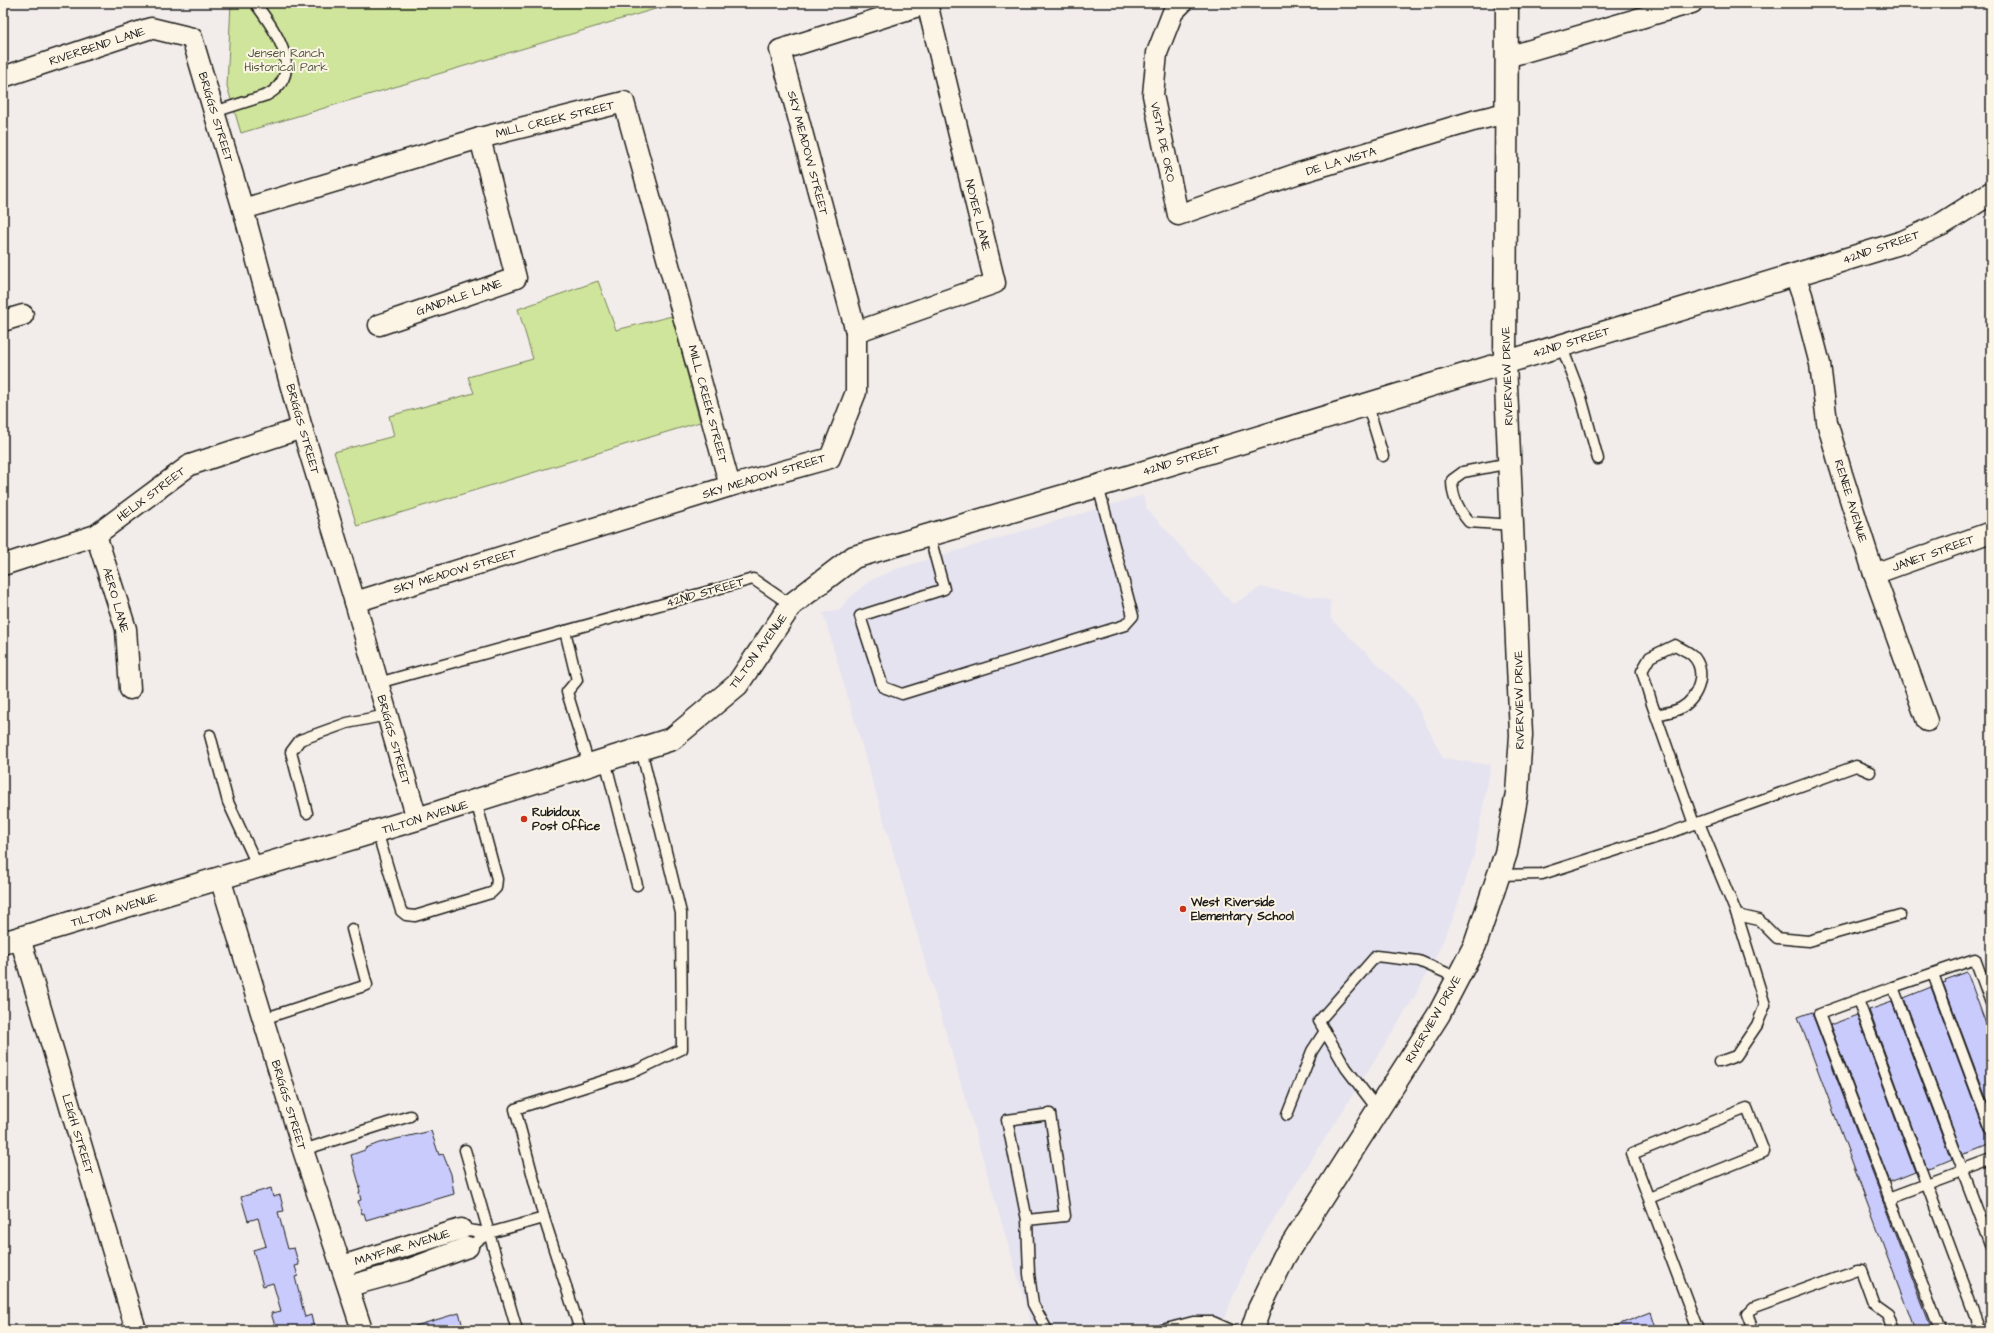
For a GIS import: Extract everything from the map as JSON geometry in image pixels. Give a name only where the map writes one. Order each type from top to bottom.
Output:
[{"type":"street","name":"SKY MEADOW STREET","points":[[355,602],[730,486],[830,458],[856,392],[856,332],[780,50],[927,3]]},
{"type":"street","name":"NOYER LANE","points":[[856,332],[995,283],[927,3]]},
{"type":"street","name":"VISTA DE ORO","points":[[1178,215],[1153,95],[1157,53],[1173,12],[1182,3]]},
{"type":"street","name":"RIVERVIEW DRIVE","points":[[1252,1330],[1259,1309],[1284,1257],[1439,1014],[1474,945],[1506,853],[1517,793],[1521,735],[1505,362],[1507,3]]},
{"type":"street","points":[[1507,57],[1692,3]]},
{"type":"street","name":"RIVERBEND LANE","points":[[3,77],[151,28],[192,38]]},
{"type":"street","name":"BRIGGS STREET","points":[[192,38],[243,209],[302,428],[355,602],[417,819]]},
{"type":"street","name":"MILL CREEK STREET","points":[[243,209],[480,138],[624,102],[730,486]]},
{"type":"street","name":"DE LA VISTA","points":[[1178,215],[1296,174],[1473,121],[1506,113]]},
{"type":"street","name":"GANDALE LANE","points":[[379,325],[516,278],[480,138]]},
{"type":"street","name":"42ND STREET","points":[[791,605],[854,557],[1098,486],[1367,403],[1902,242],[1942,224],[1991,193]]},
{"type":"street","name":"RENEE AVENUE","points":[[1795,275],[1802,295],[1820,364],[1827,422],[1874,574],[1927,722]]},
{"type":"street","points":[[3,321],[23,315]]},
{"type":"street","name":"HELIX STREET","points":[[3,565],[96,535],[190,465],[302,428]]},
{"type":"street","name":"JANET STREET","points":[[1874,574],[1991,532]]},
{"type":"street","name":"AERO LANE","points":[[96,535],[126,629],[130,689]]},
{"type":"street","name":"TILTON AVENUE","points":[[11,941],[476,801],[672,739],[737,685],[791,605]]},
{"type":"street","name":"BRIGGS STREET","points":[[220,878],[303,1150],[349,1286],[362,1330]]},
{"type":"street","name":"LEIGH STREET","points":[[11,941],[136,1330]]},
{"type":"street","name":"MAYFAIR AVENUE","points":[[342,1266],[461,1229]]},
{"type":"street","points":[[422,1241],[428,1262]]},
{"type":"street","name":"MAYFAIR AVENUE","points":[[349,1286],[404,1271],[468,1247]]},
{"type":"lane","points":[[214,112],[267,95],[275,90],[284,74],[286,63],[278,37],[255,3]]},
{"type":"lane","points":[[1561,345],[1581,398],[1598,459]]},
{"type":"lane","points":[[1367,403],[1383,456]]},
{"type":"lane","points":[[1510,463],[1463,472],[1452,480],[1452,493],[1460,511],[1469,522],[1513,525]]},
{"type":"lane","points":[[929,534],[944,589],[860,616],[883,687],[902,694],[1125,625],[1133,616],[1098,486]]},
{"type":"lane","name":"42ND STREET","points":[[378,683],[753,579],[791,605]]},
{"type":"lane","points":[[566,631],[577,680],[567,692],[597,763],[637,885]]},
{"type":"lane","points":[[1656,715],[1681,708],[1694,696],[1700,684],[1700,670],[1692,655],[1675,645],[1650,657],[1642,671],[1656,715],[1696,824],[1737,915],[1765,1005],[1757,1025],[1736,1056],[1719,1062]]},
{"type":"lane","points":[[307,814],[291,752],[300,740],[347,723],[387,715]]},
{"type":"lane","points":[[210,735],[228,802],[258,867]]},
{"type":"lane","points":[[580,1330],[544,1218],[514,1109],[638,1070],[682,1049],[681,913],[641,749]]},
{"type":"lane","points":[[1499,875],[1542,874],[1696,824],[1856,766],[1870,772]]},
{"type":"lane","points":[[377,831],[401,911],[406,915],[415,916],[491,892],[496,888],[497,879],[476,801]]},
{"type":"lane","points":[[1737,915],[1759,920],[1778,938],[1808,941],[1900,915]]},
{"type":"lane","points":[[263,1019],[367,985],[352,929]]},
{"type":"lane","points":[[1378,1110],[1346,1068],[1320,1021],[1376,956],[1419,961],[1458,978]]},
{"type":"lane","points":[[1940,1330],[1819,1014],[1975,959],[1991,1003]]},
{"type":"lane","points":[[1933,974],[1991,1130]]},
{"type":"lane","points":[[1893,987],[1991,1246]]},
{"type":"lane","points":[[1858,1000],[1981,1330]]},
{"type":"lane","points":[[1287,1115],[1312,1051],[1325,1031]]},
{"type":"lane","points":[[1649,1198],[1764,1152],[1747,1108],[1632,1154],[1698,1330]]},
{"type":"lane","points":[[1027,1220],[1065,1216],[1050,1114],[1007,1120],[1027,1220],[1029,1274],[1033,1304],[1047,1330]]},
{"type":"lane","points":[[303,1150],[410,1116]]},
{"type":"lane","points":[[465,1150],[517,1330]]},
{"type":"lane","points":[[1890,1198],[1991,1160]]},
{"type":"lane","points":[[468,1247],[489,1233],[544,1218]]},
{"type":"lane","points":[[461,1229],[489,1233]]},
{"type":"lane","points":[[1753,1330],[1747,1314],[1753,1308],[1857,1270],[1861,1270],[1873,1304],[1887,1313],[1893,1330]]},
{"type":"lane","points":[[1162,1330],[1193,1322],[1212,1322],[1231,1330]]},
{"type":"shaded area","name":"West Riverside Elementary School","points":[[1143,495],[1147,509],[1233,604],[1261,587],[1330,600],[1331,619],[1413,698],[1443,758],[1491,765],[1474,855],[1453,919],[1437,954],[1414,998],[1255,1249],[1231,1301],[1221,1330],[1033,1330],[823,613],[840,609],[846,601],[869,581],[896,569]]},
{"type":"green space","name":"Jensen Ranch Historical Park","points":[[231,3],[675,3],[241,133],[227,86]]},
{"type":"green space","points":[[598,281],[616,330],[672,316],[700,422],[357,526],[334,452],[394,436],[389,416],[474,393],[468,377],[533,359],[518,309]]},
{"type":"building","points":[[1967,972],[1991,1038],[1991,1111],[1943,983],[1946,982],[1945,980]]},
{"type":"building","points":[[1931,987],[1985,1132],[1991,1136],[1991,1145],[1968,1154],[1963,1155],[1904,998]]},
{"type":"building","points":[[1892,1002],[1951,1159],[1932,1167],[1927,1168],[1869,1010]]},
{"type":"building","points":[[1812,1012],[1932,1330],[1915,1330],[1798,1017]]},
{"type":"building","points":[[1857,1015],[1915,1172],[1890,1182],[1830,1025]]},
{"type":"building","points":[[431,1131],[439,1155],[443,1154],[451,1174],[454,1194],[366,1220],[364,1213],[362,1214],[358,1201],[361,1200],[359,1192],[360,1187],[351,1155],[379,1143]]},
{"type":"building","points":[[271,1188],[273,1197],[280,1195],[284,1211],[278,1212],[288,1249],[294,1248],[299,1265],[295,1266],[298,1276],[295,1277],[305,1317],[311,1315],[314,1328],[309,1330],[274,1330],[275,1326],[271,1313],[281,1311],[273,1283],[263,1286],[253,1250],[266,1246],[258,1218],[248,1221],[241,1197]]},
{"type":"building","points":[[1651,1312],[1657,1330],[1607,1329]]},
{"type":"building","points":[[459,1313],[464,1330],[415,1330],[415,1326]]},
{"type":"place","name":"Rubidoux Post Office","points":[[524,819]]},
{"type":"place","name":"West Riverside Elementary School","points":[[1183,909]]}]
